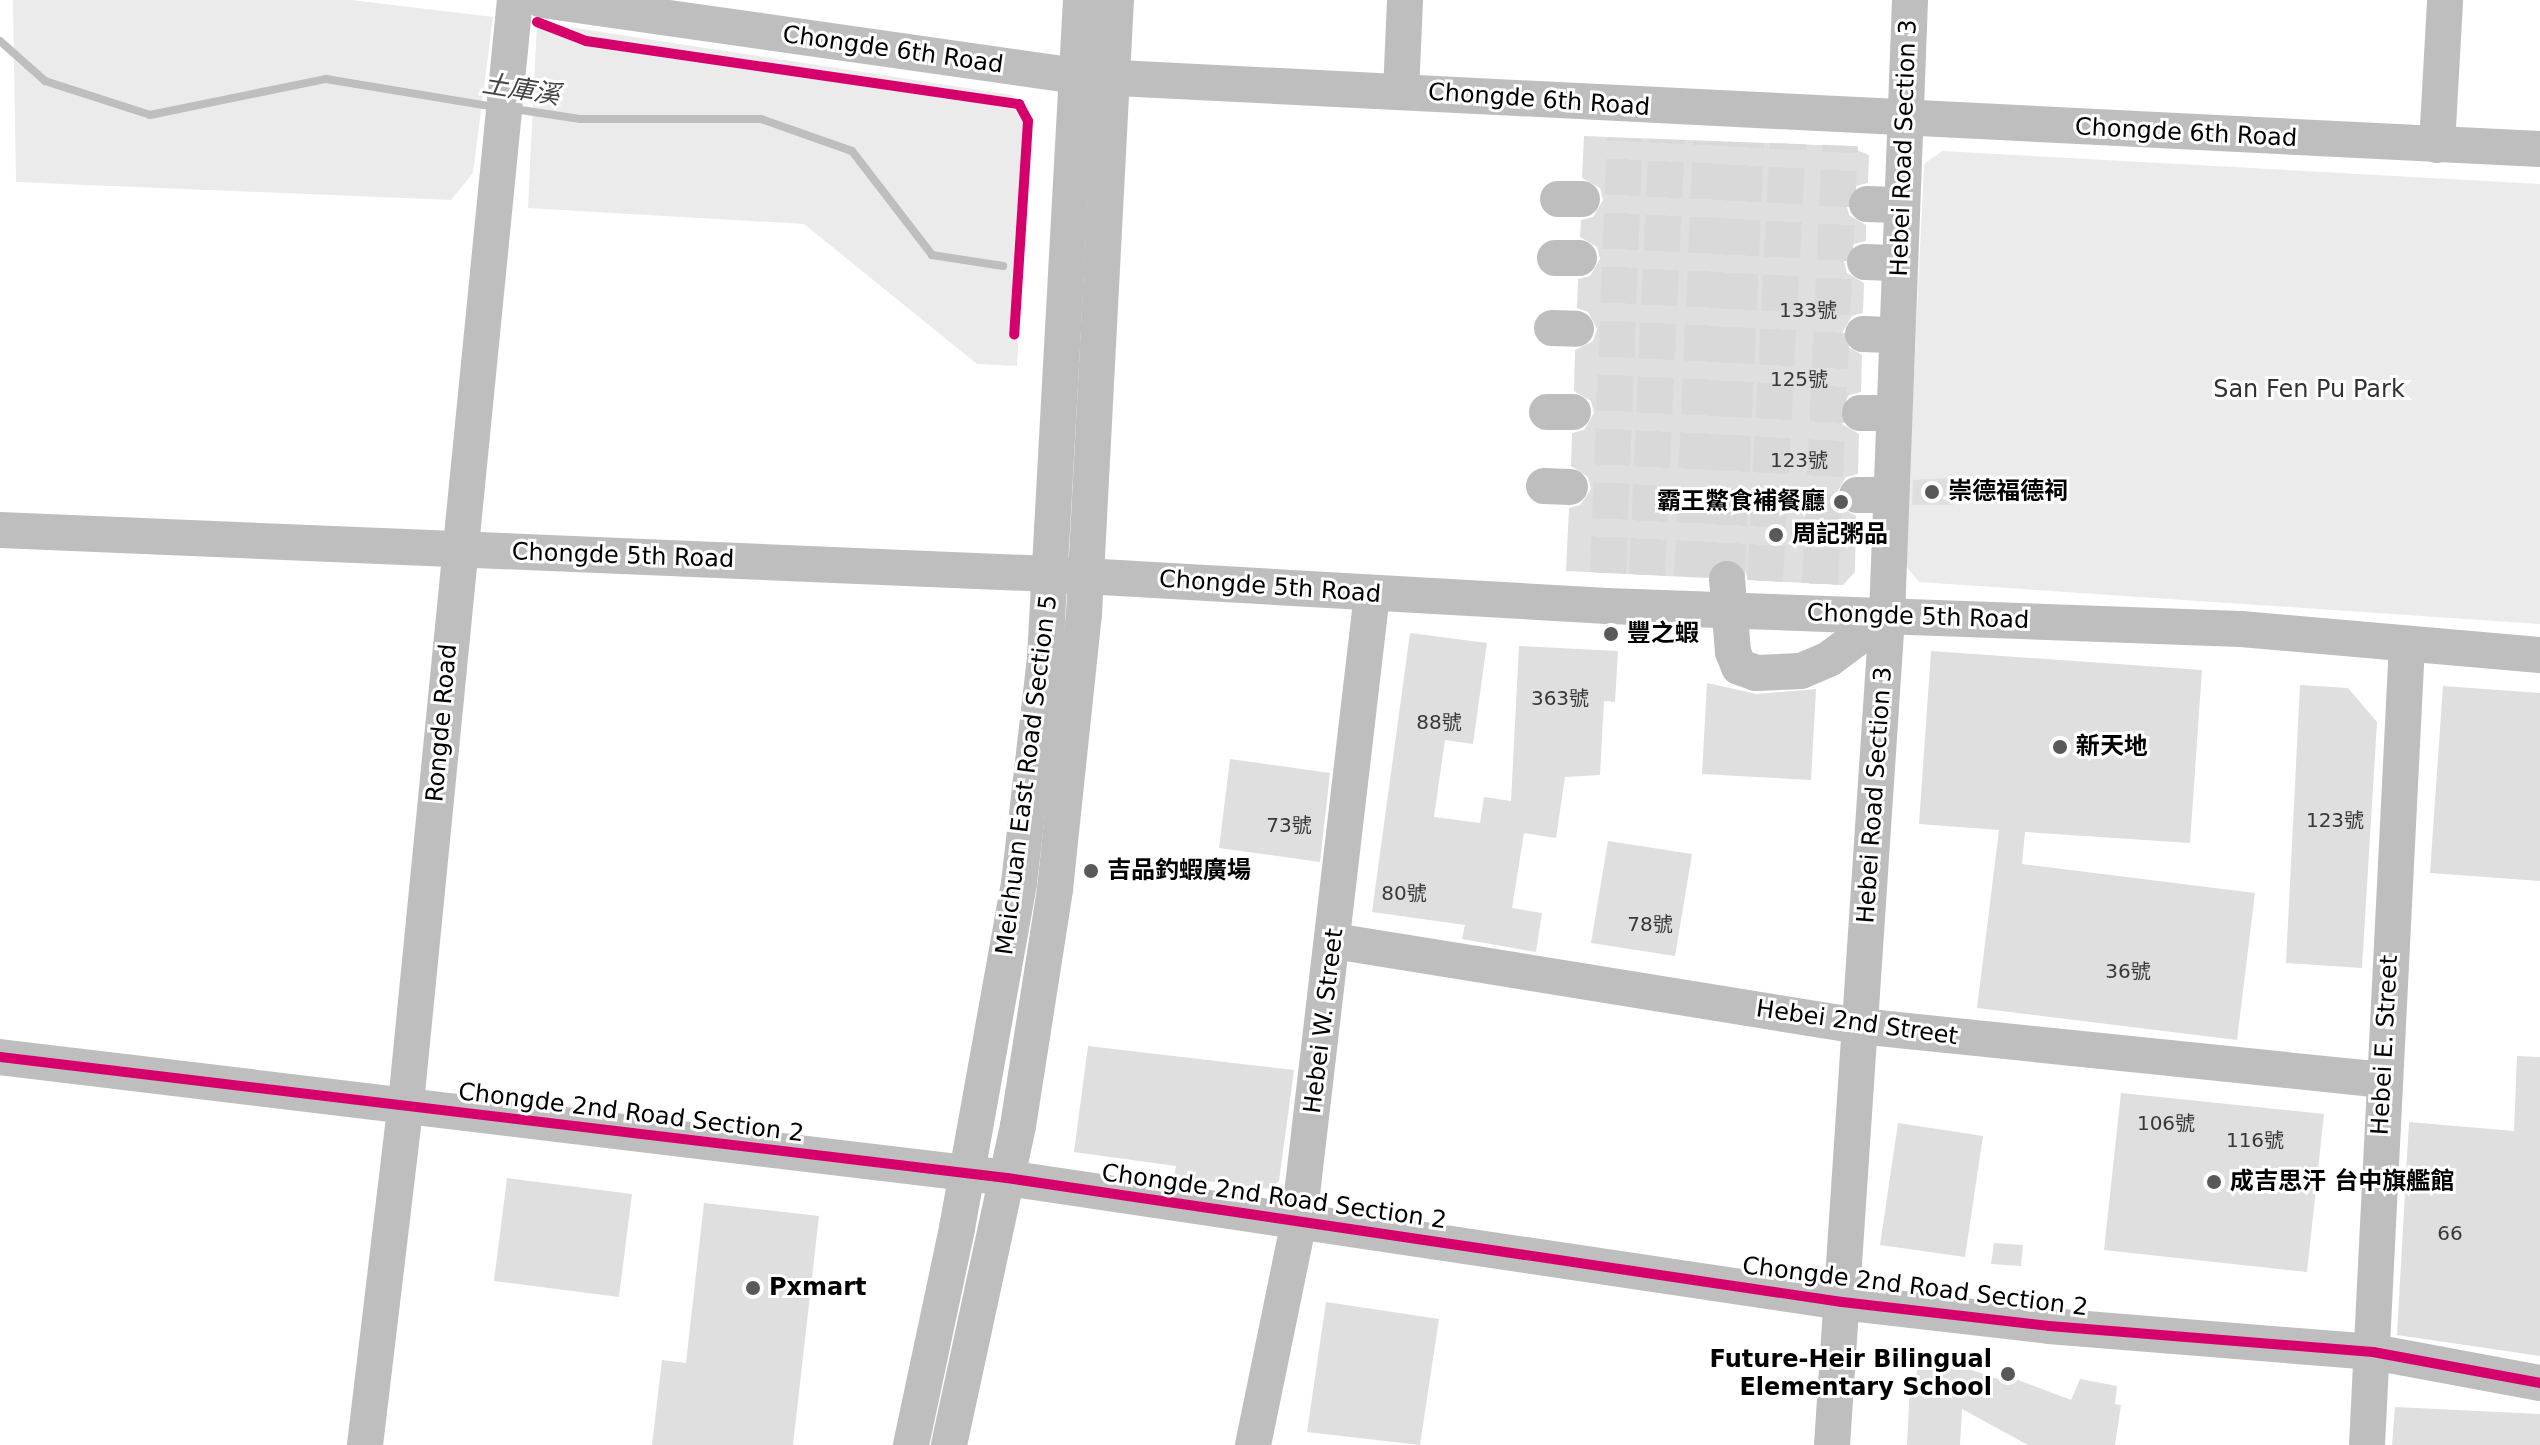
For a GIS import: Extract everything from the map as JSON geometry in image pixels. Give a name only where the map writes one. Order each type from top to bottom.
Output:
[{"type":"street","name":"Rongde Road","points":[[365,1445],[406,1103],[459,549],[511,67],[515,0]]},
{"type":"street","name":"Chongde 6th Road","points":[[542,0],[1094,76],[1401,92],[1626,122],[1840,131],[1906,120],[2540,149]]},
{"type":"street","name":"Meichuan East Road Section 5","points":[[949,1445],[1007,1178],[1055,889],[1085,576],[1094,76],[1081,0]]},
{"type":"street","name":"Meichuan East Road Section 5","points":[[911,1445],[967,1174],[1019,883],[1045,658],[1049,574],[1094,76],[1116,0]]},
{"type":"street","points":[[1401,92],[1405,0]]},
{"type":"street","name":"Hebei Road Section 3","points":[[1832,1445],[1887,616],[1874,495],[1884,205],[1906,120],[1910,0]]},
{"type":"street","points":[[2437,145],[2445,0]]},
{"type":"street","name":"Chongde 5th Road","points":[[0,530],[1049,574],[1372,594],[1608,590],[1820,598],[1887,616],[2241,629],[2540,655]]},
{"type":"street","name":"Hebei W. Street","points":[[1253,1445],[1299,1220],[1334,941],[1372,594]]},
{"type":"street","points":[[1726,594],[1739,667],[1756,673],[1801,671],[1829,659],[1887,616]]},
{"type":"street","name":"Hebei E. Street","points":[[2367,1445],[2407,645]]},
{"type":"street","name":"Hebei 2nd Street","points":[[1334,941],[1859,1026],[2383,1080]]},
{"type":"street","name":"Chongde 2nd Road Section 2","points":[[0,1057],[406,1103],[1007,1178],[1842,1302],[2049,1326],[2373,1352],[2540,1383]]},
{"type":"green space","points":[[13,0],[351,0],[493,17],[473,173],[451,200],[16,182]]},
{"type":"green space","points":[[537,22],[1012,95],[1030,114],[1017,366],[977,364],[804,224],[528,208]]},
{"type":"green space","name":"San Fen Pu Park","points":[[1942,151],[2540,184],[2540,624],[1919,582],[1905,565],[1924,164]]},
{"type":"building","points":[[1584,136],[1847,146],[1869,155],[1868,183],[1856,186],[1846,203],[1849,215],[1866,225],[1866,241],[1854,244],[1844,261],[1847,273],[1864,283],[1863,313],[1852,316],[1842,333],[1845,345],[1862,355],[1861,392],[1849,395],[1839,412],[1842,424],[1859,434],[1858,474],[1846,477],[1836,494],[1839,506],[1856,516],[1855,572],[1843,585],[1748,580],[1744,566],[1726,558],[1714,562],[1706,578],[1566,571],[1569,508],[1580,505],[1591,489],[1588,477],[1571,466],[1572,433],[1584,430],[1594,413],[1591,401],[1574,391],[1575,350],[1593,341],[1597,329],[1588,312],[1577,308],[1578,279],[1590,276],[1600,259],[1597,247],[1580,237],[1581,220],[1593,217],[1603,200],[1600,188],[1582,178]]},
{"type":"building","name":"崇德福德祠","points":[[1951,478],[1953,505],[1912,505],[1913,480]]},
{"type":"building","points":[[1410,633],[1487,643],[1473,744],[1445,740],[1434,817],[1480,823],[1484,797],[1511,801],[1519,646],[1618,651],[1615,702],[1604,701],[1600,775],[1565,777],[1556,838],[1524,833],[1512,908],[1542,913],[1536,952],[1462,939],[1465,925],[1372,912]]},
{"type":"building","points":[[1931,651],[2202,670],[2190,843],[2025,832],[2022,864],[2255,893],[2237,1040],[1977,1008],[1999,830],[1919,824]]},
{"type":"building","points":[[1707,683],[1757,694],[1816,689],[1811,780],[1702,774]]},
{"type":"building","points":[[2300,685],[2348,688],[2377,722],[2362,968],[2286,963]]},
{"type":"building","points":[[2443,686],[2540,693],[2540,881],[2430,873]]},
{"type":"building","points":[[1230,759],[1330,773],[1320,862],[1219,848]]},
{"type":"building","points":[[1608,841],[1692,854],[1675,956],[1591,943]]},
{"type":"building","points":[[1088,1046],[1294,1070],[1279,1181],[1269,1189],[1174,1177],[1176,1166],[1074,1152]]},
{"type":"building","points":[[2517,1056],[2540,1057],[2540,1356],[2397,1335],[2409,1122],[2514,1131]]},
{"type":"building","name":"成吉思汗 台中旗艦館","points":[[2121,1093],[2324,1114],[2307,1272],[2104,1250]]},
{"type":"building","points":[[1898,1123],[1983,1136],[1965,1257],[1880,1245]]},
{"type":"building","points":[[507,1178],[632,1194],[619,1297],[494,1281]]},
{"type":"building","name":"Pxmart","points":[[704,1203],[819,1216],[793,1445],[652,1445],[662,1360],[686,1363]]},
{"type":"building","points":[[1994,1243],[2023,1245],[2021,1266],[1991,1264]]},
{"type":"building","points":[[1326,1302],[1439,1319],[1420,1445],[1307,1432]]},
{"type":"building","points":[[1917,1368],[1969,1369],[1998,1379],[2000,1373],[2071,1400],[2080,1379],[2117,1386],[2115,1404],[2121,1405],[2115,1445],[2028,1445],[1962,1409],[1960,1445],[1907,1445],[1910,1384],[1916,1384]]},
{"type":"building","points":[[2395,1407],[2540,1414],[2540,1445],[2392,1445]]},
{"type":"waterway","name":"土庫溪","points":[[0,41],[45,81],[150,115],[326,79],[496,107]]},
{"type":"waterway","name":"土庫溪","points":[[514,109],[580,119],[761,119],[852,151],[932,255],[1003,266]]},
{"type":"tunnel","points":[[1608,573],[1625,138]]},
{"type":"tunnel","points":[[1647,575],[1667,139]]},
{"type":"tunnel","points":[[1692,577],[1711,141]]},
{"type":"tunnel","points":[[1727,579],[1746,142]]},
{"type":"tunnel","points":[[1765,581],[1788,144]]},
{"type":"tunnel","points":[[1820,584],[1840,145]]},
{"type":"cycle path","points":[[537,22],[586,41],[1019,104],[1028,121],[1014,335]]},
{"type":"cycle path","points":[[0,1057],[1007,1178],[1842,1302],[2049,1326],[2373,1352],[2540,1383]]},
{"type":"place","name":"崇德福德祠","points":[[1932,492]]},
{"type":"place","name":"霸王鱉食補餐廳","points":[[1841,502]]},
{"type":"place","name":"周記粥品","points":[[1776,535]]},
{"type":"place","name":"豐之蝦","points":[[1611,634]]},
{"type":"place","name":"新天地","points":[[2060,747]]},
{"type":"place","name":"吉品釣蝦廣場","points":[[1091,871]]},
{"type":"place","name":"成吉思汗 台中旗艦館","points":[[2214,1182]]},
{"type":"place","name":"Pxmart","points":[[753,1288]]},
{"type":"place","name":"Future-Heir Bilingual Elementary School","points":[[2008,1374]]}]
